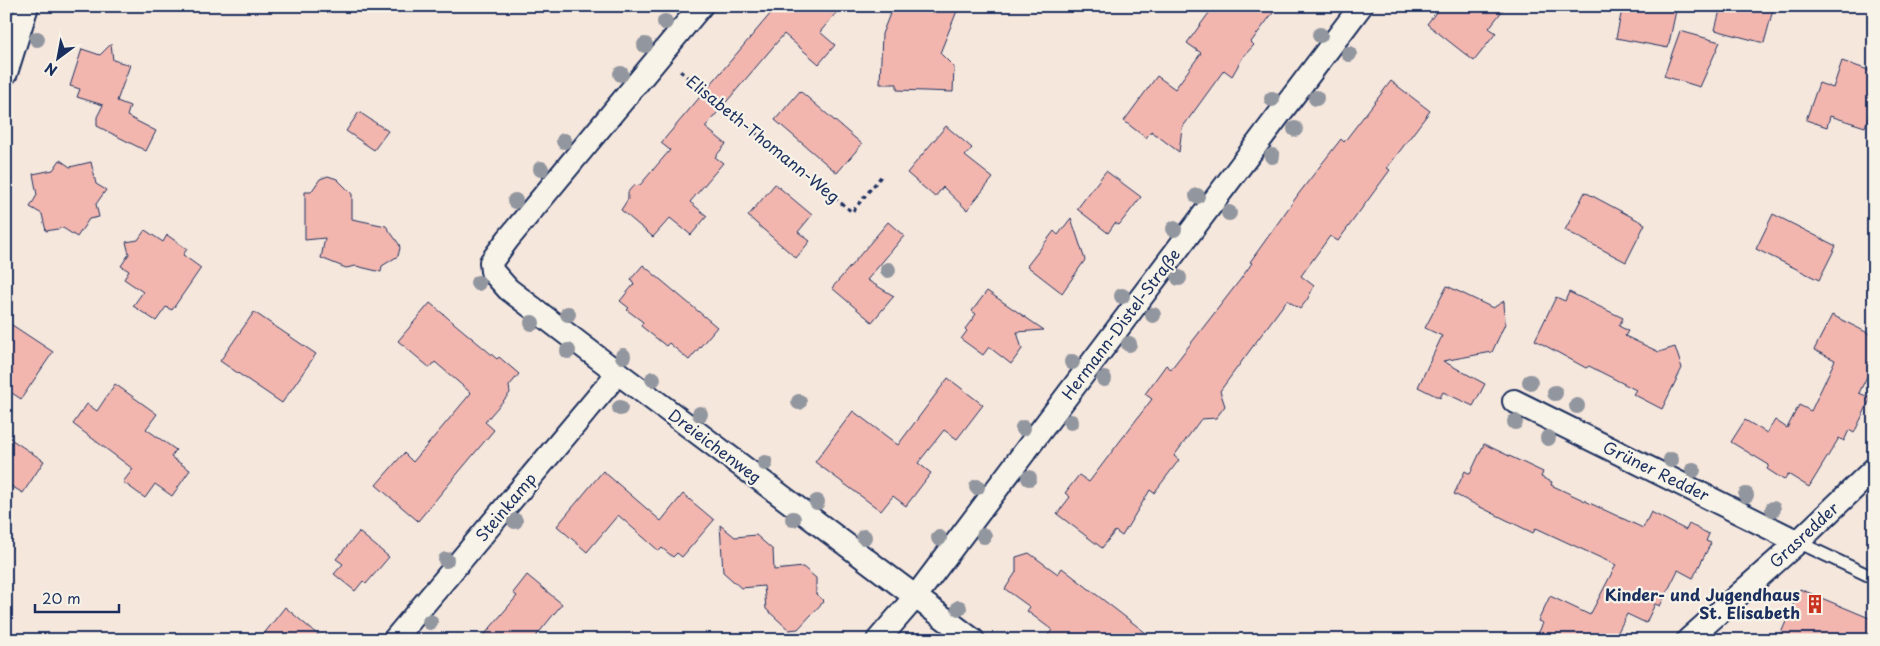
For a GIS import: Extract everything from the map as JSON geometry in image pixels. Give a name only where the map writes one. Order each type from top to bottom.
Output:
[{"type":"street","points":[[6,73],[27,6]]},
{"type":"street","points":[[660,54],[701,6]]},
{"type":"street","name":"Hermann-Distel-Straße","points":[[878,640],[916,596],[1361,6]]},
{"type":"street","name":"Dreieichenweg","points":[[660,54],[508,239],[491,262],[490,267],[495,276],[508,289],[973,640]]},
{"type":"street","name":"Steinkamp","points":[[394,640],[618,373]]},
{"type":"street","name":"Grüner Redder","points":[[1514,401],[1798,542]]},
{"type":"street","name":"Grasredder","points":[[1688,640],[1798,542],[1874,469]]},
{"type":"lane","points":[[1798,542],[1874,578]]},
{"type":"path","name":"Elisabeth-Thomann-Weg","points":[[660,54],[852,212],[883,174]]},
{"type":"building","points":[[777,6],[842,6],[820,32],[835,45],[819,64],[784,34],[705,127],[726,144],[715,157],[723,163],[690,202],[707,216],[691,235],[670,218],[653,237],[621,210],[628,199],[628,192],[633,186],[640,185],[670,150],[661,143]]},
{"type":"building","points":[[893,6],[959,6],[940,53],[954,67],[953,92],[897,90],[897,84],[880,84],[882,34]]},
{"type":"building","points":[[1214,6],[1278,6],[1251,42],[1254,45],[1243,57],[1232,76],[1224,70],[1182,128],[1179,152],[1151,131],[1146,138],[1124,121],[1157,76],[1175,89],[1201,53],[1187,43]]},
{"type":"building","points":[[1441,6],[1506,6],[1489,28],[1496,33],[1474,61],[1427,24]]},
{"type":"building","points":[[1625,6],[1677,6],[1668,48],[1616,38],[1622,10],[1624,10]]},
{"type":"building","points":[[1721,6],[1774,6],[1764,43],[1715,30]]},
{"type":"building","points":[[1680,31],[1720,42],[1700,87],[1664,76]]},
{"type":"building","points":[[111,44],[113,60],[130,65],[117,101],[130,106],[127,116],[156,131],[146,151],[97,126],[97,117],[103,105],[77,97],[80,89],[70,86],[82,49],[100,55]]},
{"type":"building","points":[[1842,61],[1874,72],[1874,101],[1865,127],[1830,116],[1827,127],[1806,120],[1819,83],[1833,88]]},
{"type":"building","points":[[1391,81],[1430,111],[1387,168],[1390,170],[1338,241],[1330,236],[1301,276],[1314,286],[1307,300],[1300,309],[1287,300],[1220,391],[1225,406],[1216,418],[1201,419],[1174,456],[1179,460],[1154,493],[1150,490],[1122,536],[1115,531],[1102,548],[1057,514],[1070,497],[1065,493],[1079,475],[1089,482],[1152,399],[1145,394],[1166,365],[1171,369],[1240,280],[1252,263],[1250,262],[1300,192],[1341,139],[1344,142]]},
{"type":"building","points":[[800,91],[862,144],[837,173],[775,120]]},
{"type":"building","points":[[359,112],[388,131],[374,150],[346,131]]},
{"type":"building","points":[[946,126],[972,148],[965,156],[993,178],[967,210],[943,187],[935,197],[907,173]]},
{"type":"building","points":[[60,160],[70,167],[91,162],[96,184],[106,190],[96,204],[99,217],[89,219],[77,237],[63,228],[46,231],[42,214],[30,207],[37,195],[33,174],[53,170]]},
{"type":"building","points":[[1106,171],[1141,197],[1119,225],[1115,223],[1108,233],[1077,209]]},
{"type":"building","points":[[328,176],[337,179],[352,194],[352,219],[386,226],[399,244],[398,256],[382,266],[381,272],[356,266],[346,268],[321,258],[325,238],[305,240],[305,192],[311,192],[320,179]]},
{"type":"building","points":[[775,184],[812,215],[798,232],[810,241],[796,258],[748,216]]},
{"type":"building","points":[[1585,192],[1645,224],[1626,262],[1565,230]]},
{"type":"building","points":[[1773,214],[1836,246],[1819,280],[1756,249]]},
{"type":"building","points":[[1071,218],[1085,260],[1062,293],[1027,266],[1054,231],[1058,235]]},
{"type":"building","points":[[888,222],[904,236],[867,280],[894,296],[872,322],[832,288]]},
{"type":"building","points":[[145,230],[163,242],[167,235],[187,249],[183,255],[201,268],[172,310],[166,307],[156,321],[133,306],[143,292],[124,279],[129,271],[121,266],[129,254],[126,242],[138,240]]},
{"type":"building","points":[[643,265],[717,327],[689,360],[669,343],[666,346],[641,326],[643,322],[627,310],[629,308],[620,301],[634,284],[631,279]]},
{"type":"building","points":[[1447,286],[1493,308],[1504,301],[1505,324],[1492,352],[1443,361],[1485,384],[1473,406],[1443,392],[1440,398],[1418,387],[1442,336],[1425,328]]},
{"type":"building","points":[[987,291],[1044,330],[1017,332],[1022,349],[1011,364],[989,347],[983,355],[961,339],[967,331],[965,329],[976,314],[972,311]]},
{"type":"building","points":[[1569,292],[1623,318],[1619,326],[1628,331],[1625,336],[1659,352],[1675,347],[1682,368],[1662,409],[1633,394],[1636,390],[1589,366],[1586,368],[1535,340],[1556,297],[1565,301]]},
{"type":"building","points":[[430,303],[497,359],[499,357],[519,374],[509,386],[510,393],[485,422],[494,430],[418,521],[376,485],[404,453],[413,462],[471,393],[435,362],[430,368],[398,341]]},
{"type":"building","points":[[254,312],[316,354],[282,403],[220,361]]},
{"type":"building","points":[[1832,315],[1874,336],[1874,362],[1859,393],[1871,398],[1854,433],[1849,430],[1844,441],[1839,438],[1809,487],[1788,474],[1784,480],[1767,469],[1769,465],[1731,442],[1745,420],[1767,433],[1775,420],[1787,428],[1799,405],[1811,411],[1835,360],[1814,350]]},
{"type":"building","points":[[6,321],[53,352],[21,399],[6,389]]},
{"type":"building","points":[[948,378],[983,405],[957,439],[944,430],[918,463],[931,473],[906,506],[893,496],[881,511],[815,462],[853,411],[898,445]]},
{"type":"building","points":[[115,384],[157,414],[146,429],[176,450],[171,457],[190,470],[172,496],[155,484],[145,498],[123,482],[133,469],[73,424],[87,404],[97,411]]},
{"type":"building","points":[[6,436],[44,461],[23,493],[6,483]]},
{"type":"building","points":[[1484,444],[1543,472],[1541,477],[1552,482],[1551,485],[1643,528],[1651,512],[1686,530],[1689,524],[1709,534],[1706,541],[1711,543],[1693,578],[1678,570],[1660,606],[1655,604],[1646,623],[1627,614],[1614,640],[1550,640],[1538,634],[1543,623],[1538,621],[1550,596],[1590,615],[1616,565],[1536,528],[1533,533],[1454,494],[1465,471],[1470,474]]},
{"type":"building","points":[[603,471],[661,521],[683,494],[714,520],[682,557],[677,553],[673,557],[662,548],[659,551],[618,515],[587,552],[557,526]]},
{"type":"building","points":[[720,525],[735,537],[756,535],[773,550],[774,570],[803,567],[816,578],[816,594],[824,601],[798,629],[789,630],[766,609],[764,586],[741,588],[723,572]]},
{"type":"building","points":[[359,532],[389,557],[366,584],[363,581],[355,591],[334,574],[343,564],[336,559]]},
{"type":"building","points":[[1029,553],[1058,574],[1062,568],[1155,640],[1044,640],[1052,630],[1027,611],[1030,607],[1005,589],[1016,572],[1016,557]]},
{"type":"building","points":[[527,575],[562,604],[533,640],[480,640],[517,596],[513,593]]},
{"type":"building","name":"Kinder- und Jugendhaus St. Elisabeth","points":[[1800,589],[1874,620],[1874,640],[1778,640]]},
{"type":"building","points":[[285,607],[324,640],[259,640]]},
{"type":"place","name":"Kinder- und Jugendhaus St. Elisabeth","points":[[1815,604]]}]
